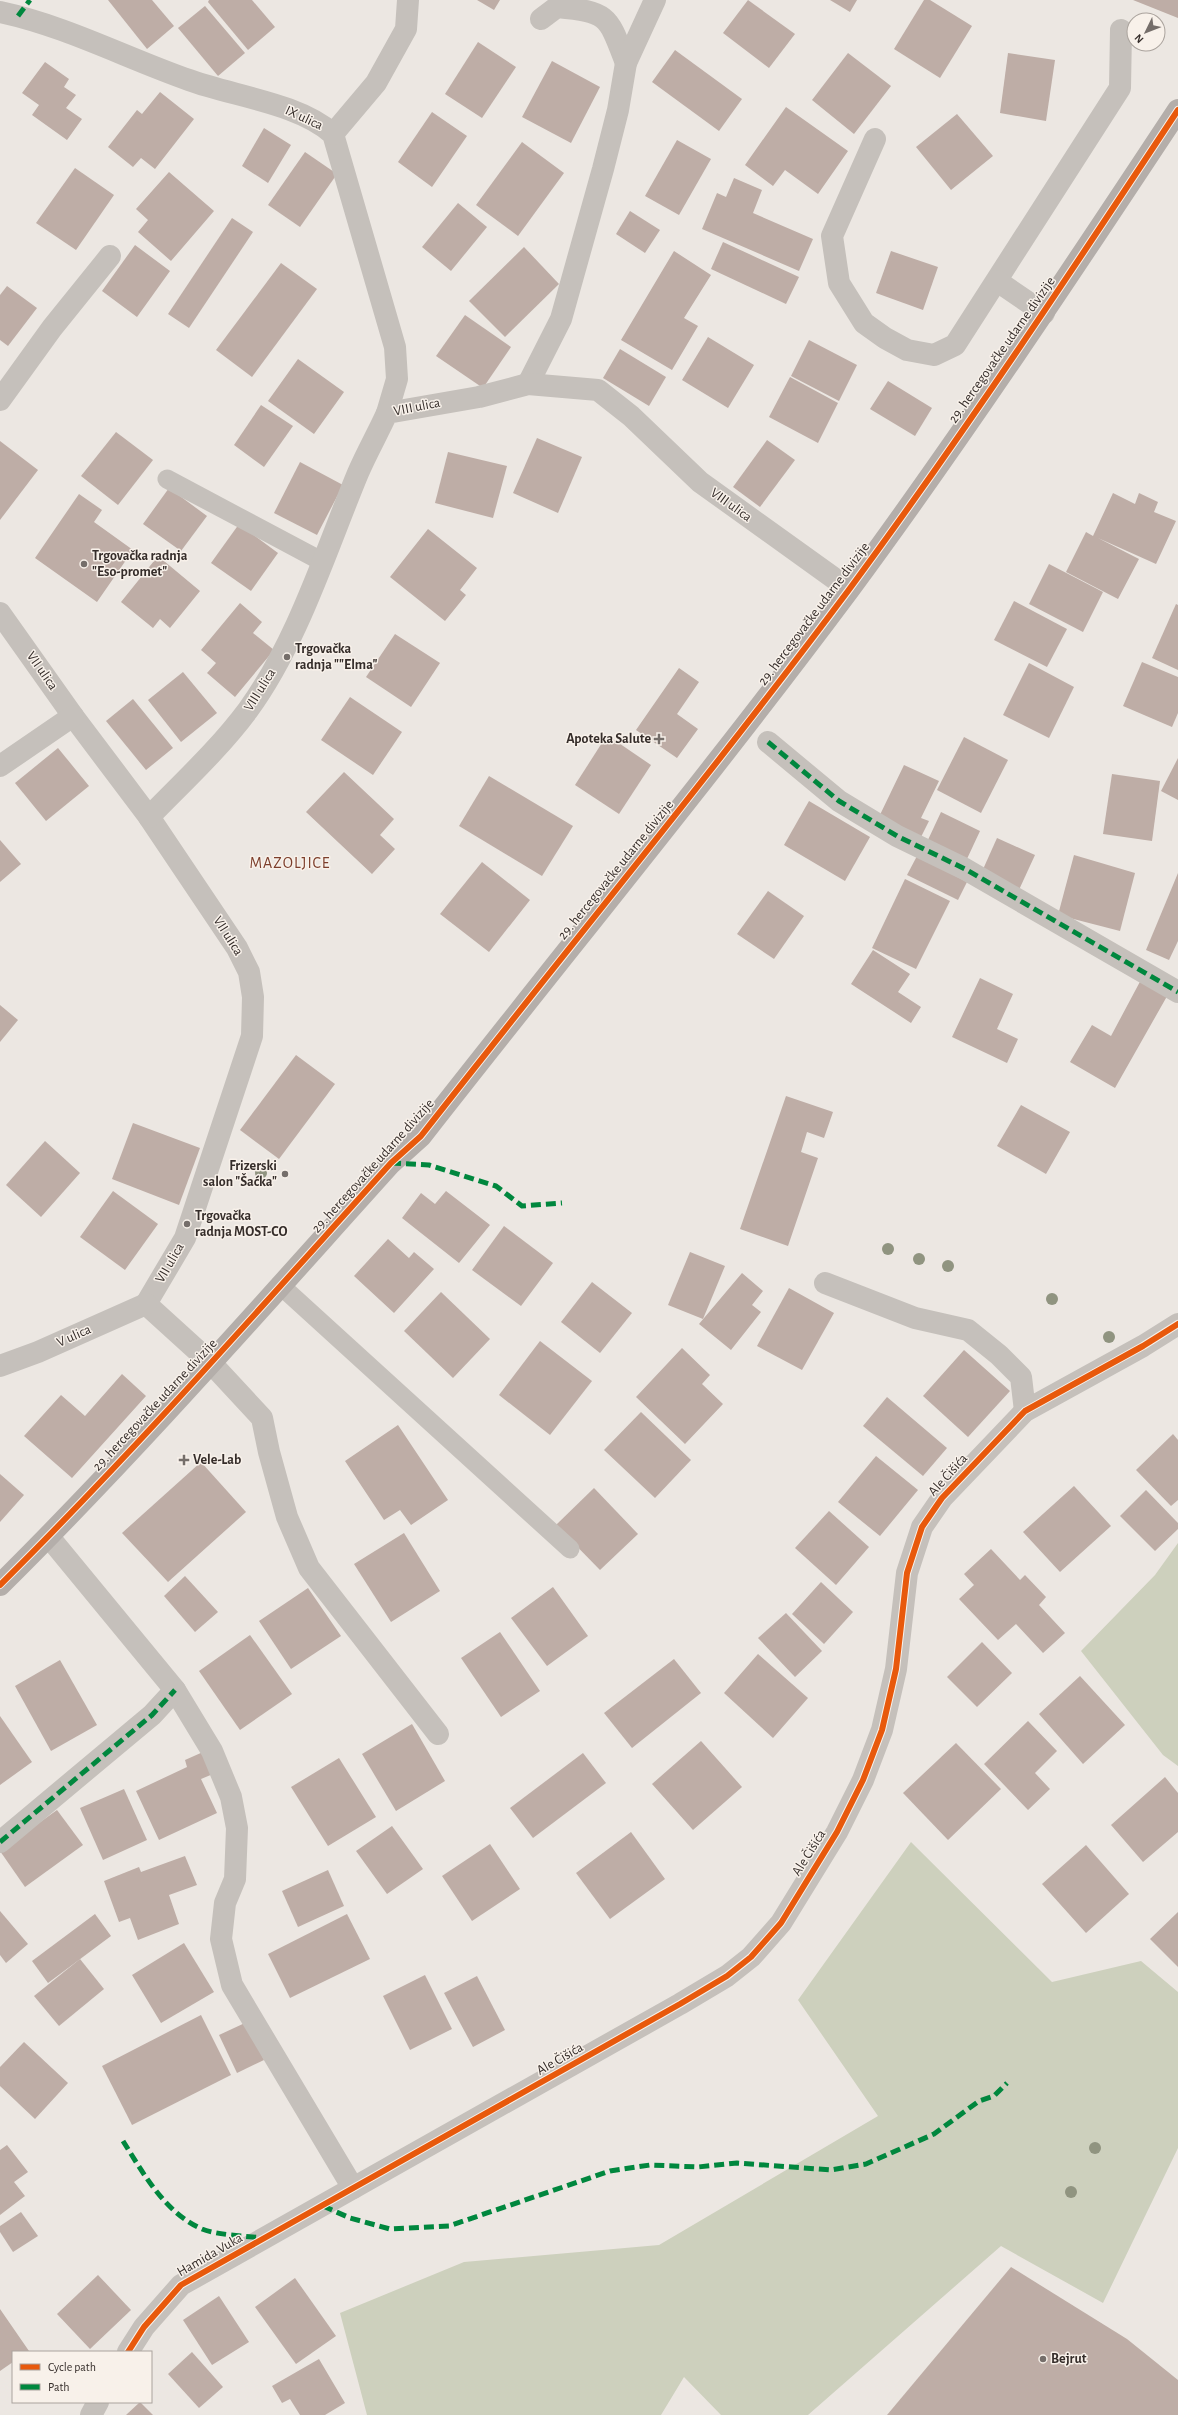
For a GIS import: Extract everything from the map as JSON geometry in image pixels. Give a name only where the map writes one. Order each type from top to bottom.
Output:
[{"type":"main road","name":"29. hercegovačke udarne divizije","points":[[0,1586],[49,1537],[211,1363],[391,1164],[421,1136],[726,751],[849,589],[1044,313],[1178,110]]},
{"type":"street","points":[[333,134],[376,83],[406,29],[408,0]]},
{"type":"street","points":[[528,384],[561,319],[605,162],[618,110],[626,63],[655,0]]},
{"type":"street","points":[[541,19],[557,6],[590,10],[611,24],[626,63]]},
{"type":"street","name":"IX ulica","points":[[0,12],[65,30],[190,81],[271,104],[321,123],[333,134],[395,347],[397,378],[387,413]]},
{"type":"street","points":[[875,139],[832,236],[839,283],[864,323],[885,338],[907,350],[934,354],[955,345],[1120,88],[1121,30]]},
{"type":"street","points":[[0,400],[52,328],[110,256]]},
{"type":"street","points":[[997,281],[1044,313]]},
{"type":"street","name":"VIII ulica","points":[[149,816],[225,739],[248,710],[285,648],[323,562],[359,472],[387,413],[479,397],[528,384],[598,390],[631,416],[700,482],[849,589]]},
{"type":"street","name":"VII ulica","points":[[4,627],[149,816],[237,948],[249,972],[253,997],[252,1036],[185,1238],[146,1304]]},
{"type":"street","points":[[0,766],[73,716]]},
{"type":"street","points":[[768,742],[839,801],[897,836],[966,869],[1178,992]]},
{"type":"street","points":[[825,1283],[915,1318],[968,1330],[999,1355],[1022,1378],[1025,1411]]},
{"type":"street","points":[[146,1304],[211,1363],[262,1418],[268,1452],[287,1517],[309,1568],[438,1734]]},
{"type":"street","name":"V ulica","points":[[0,1366],[38,1352],[146,1304]]},
{"type":"street","name":"Ale Čišića","points":[[263,2238],[531,2089],[727,1976],[751,1957],[781,1923],[837,1832],[863,1780],[882,1730],[896,1669],[907,1573],[922,1527],[942,1498],[1025,1411],[1143,1346],[1178,1324]]},
{"type":"street","points":[[49,1537],[175,1690],[212,1751],[230,1797],[237,1828],[236,1879],[225,1903],[221,1939],[232,1985],[353,2188]]},
{"type":"street","points":[[0,1842],[152,1715],[175,1690]]},
{"type":"street","name":"Hamida Vuka","points":[[129,2351],[144,2327],[181,2285],[263,2238]]},
{"type":"street","points":[[91,2415],[97,2403]]},
{"type":"lane","points":[[167,479],[323,562]]},
{"type":"lane","points":[[280,1285],[570,1548]]},
{"type":"green space","points":[[1178,1543],[1178,1766],[1163,1755],[1081,1651],[1155,1575]]},
{"type":"green space","points":[[911,1842],[1052,1982],[1141,1961],[1178,1992],[1178,2148],[1103,2303],[1001,2246],[808,2415],[721,2415],[684,2377],[661,2415],[367,2415],[340,2313],[464,2262],[659,2245],[878,2116],[798,2000]]},
{"type":"building","points":[[108,0],[152,0],[174,26],[147,49]]},
{"type":"building","points":[[209,0],[252,0],[275,27],[248,50],[208,2]]},
{"type":"building","points":[[477,0],[500,0],[494,10]]},
{"type":"building","points":[[748,0],[795,34],[769,68],[723,33]]},
{"type":"building","points":[[830,0],[857,0],[850,12]]},
{"type":"building","points":[[924,0],[930,0],[972,26],[940,78],[894,49]]},
{"type":"building","points":[[1133,0],[1178,0],[1178,18]]},
{"type":"building","points":[[205,6],[245,53],[218,76],[178,28]]},
{"type":"building","points":[[478,42],[516,67],[482,118],[445,94]]},
{"type":"building","points":[[675,50],[742,99],[719,131],[652,82]]},
{"type":"building","points":[[848,53],[891,86],[854,134],[812,100]]},
{"type":"building","points":[[1008,53],[1055,60],[1046,121],[1000,113]]},
{"type":"building","points":[[552,61],[600,87],[571,143],[522,117]]},
{"type":"building","points":[[45,62],[69,79],[64,87],[76,95],[66,108],[82,119],[67,140],[32,115],[39,105],[22,93]]},
{"type":"building","points":[[160,92],[194,119],[155,169],[141,158],[133,167],[108,147],[137,110],[142,114]]},
{"type":"building","points":[[786,107],[848,151],[818,194],[785,170],[773,186],[745,165]]},
{"type":"building","points":[[432,112],[467,136],[432,187],[398,162]]},
{"type":"building","points":[[957,114],[993,156],[951,190],[916,147]]},
{"type":"building","points":[[264,128],[291,145],[268,183],[242,166]]},
{"type":"building","points":[[677,140],[711,159],[679,215],[645,196]]},
{"type":"building","points":[[522,142],[564,173],[518,236],[476,205]]},
{"type":"building","points":[[305,152],[337,174],[300,227],[268,205]]},
{"type":"building","points":[[75,168],[114,195],[76,250],[36,223]]},
{"type":"building","points":[[169,172],[214,211],[171,261],[138,232],[148,220],[136,209]]},
{"type":"building","points":[[734,178],[762,190],[753,213],[813,239],[799,271],[702,229],[717,193],[726,197]]},
{"type":"building","points":[[458,203],[487,227],[451,271],[422,247]]},
{"type":"building","points":[[630,211],[660,230],[645,253],[616,234]]},
{"type":"building","points":[[232,218],[253,232],[189,328],[168,314]]},
{"type":"building","points":[[723,242],[799,277],[786,304],[711,269]]},
{"type":"building","points":[[135,245],[170,271],[137,317],[102,291]]},
{"type":"building","points":[[524,247],[559,284],[505,337],[469,301]]},
{"type":"building","points":[[674,251],[711,275],[684,318],[698,326],[672,370],[621,340]]},
{"type":"building","points":[[891,251],[938,267],[923,310],[876,293]]},
{"type":"building","points":[[281,263],[317,289],[252,377],[216,350]]},
{"type":"building","points":[[7,286],[37,308],[8,346],[0,340],[0,295]]},
{"type":"building","points":[[465,315],[511,347],[483,388],[436,356]]},
{"type":"building","points":[[708,337],[754,365],[728,408],[682,380]]},
{"type":"building","points":[[809,340],[857,365],[839,401],[791,376]]},
{"type":"building","points":[[620,349],[666,377],[649,406],[603,378]]},
{"type":"building","points":[[298,359],[344,392],[314,434],[268,401]]},
{"type":"building","points":[[790,377],[838,403],[818,443],[769,417]]},
{"type":"building","points":[[888,381],[932,408],[915,436],[870,409]]},
{"type":"building","points":[[261,405],[293,426],[264,467],[234,445]]},
{"type":"building","points":[[116,432],[153,460],[118,505],[81,476]]},
{"type":"building","points":[[537,438],[582,457],[558,513],[513,493]]},
{"type":"building","points":[[767,440],[795,460],[760,507],[733,487]]},
{"type":"building","points":[[0,441],[38,470],[0,520]]},
{"type":"building","points":[[448,452],[507,466],[493,518],[435,503]]},
{"type":"building","points":[[300,462],[343,485],[317,535],[274,513]]},
{"type":"building","points":[[169,488],[207,516],[181,551],[143,524]]},
{"type":"building","points":[[1113,493],[1135,504],[1139,493],[1158,502],[1154,512],[1176,521],[1156,564],[1098,538],[1139,559],[1118,599],[1066,572],[1086,532],[1093,536]]},
{"type":"building","points":[[79,494],[102,510],[94,522],[133,550],[97,602],[35,558]]},
{"type":"building","points":[[239,524],[278,553],[251,591],[211,563]]},
{"type":"building","points":[[428,529],[477,568],[460,590],[466,595],[445,621],[390,577]]},
{"type":"building","points":[[158,556],[200,591],[170,628],[160,619],[153,628],[121,602]]},
{"type":"building","points":[[1049,564],[1103,592],[1083,632],[1029,604]]},
{"type":"building","points":[[1014,601],[1067,629],[1047,667],[994,640]]},
{"type":"building","points":[[240,603],[262,622],[253,633],[274,650],[235,697],[207,673],[216,663],[201,650]]},
{"type":"building","points":[[1176,604],[1178,605],[1178,670],[1152,658]]},
{"type":"building","points":[[395,634],[440,663],[411,707],[366,677]]},
{"type":"building","points":[[1142,662],[1178,677],[1178,713],[1172,727],[1123,706]]},
{"type":"building","points":[[1029,663],[1074,687],[1049,738],[1003,715]]},
{"type":"building","points":[[679,668],[699,682],[677,714],[698,729],[677,758],[636,730]]},
{"type":"building","points":[[183,672],[217,713],[181,742],[148,700]]},
{"type":"building","points":[[350,697],[402,732],[373,775],[321,740]]},
{"type":"building","points":[[133,699],[173,748],[146,770],[106,721]]},
{"type":"building","points":[[607,735],[651,765],[619,814],[575,785]]},
{"type":"building","points":[[964,737],[1008,760],[981,813],[937,790]]},
{"type":"building","points":[[58,748],[89,786],[46,821],[15,783]]},
{"type":"building","points":[[1178,758],[1178,800],[1161,791]]},
{"type":"building","points":[[904,765],[939,781],[921,818],[929,821],[919,841],[877,821]]},
{"type":"building","points":[[344,772],[394,819],[380,835],[395,849],[372,874],[306,812]]},
{"type":"building","points":[[1112,774],[1160,781],[1152,841],[1103,834]]},
{"type":"building","points":[[489,776],[573,826],[542,876],[459,826]]},
{"type":"building","points":[[809,801],[870,837],[845,881],[784,845]]},
{"type":"building","points":[[941,812],[980,831],[966,861],[927,842]]},
{"type":"building","points":[[997,838],[1035,855],[1018,892],[980,876]]},
{"type":"building","points":[[0,840],[21,864],[0,882]]},
{"type":"building","points":[[1074,855],[1135,873],[1120,931],[1058,915]]},
{"type":"building","points":[[917,856],[967,882],[958,900],[907,875]]},
{"type":"building","points":[[482,862],[530,900],[489,952],[440,914]]},
{"type":"building","points":[[1178,873],[1178,941],[1169,960],[1146,950]]},
{"type":"building","points":[[905,879],[950,901],[916,969],[872,948]]},
{"type":"building","points":[[768,891],[804,916],[774,959],[737,934]]},
{"type":"building","points":[[873,950],[910,974],[898,992],[921,1007],[911,1023],[851,984]]},
{"type":"building","points":[[1143,976],[1170,991],[1115,1088],[1070,1062],[1092,1025],[1111,1036]]},
{"type":"building","points":[[980,978],[1013,994],[997,1029],[1018,1039],[1007,1063],[952,1037]]},
{"type":"building","points":[[0,1005],[18,1020],[0,1042]]},
{"type":"building","points":[[296,1055],[335,1084],[279,1159],[240,1130]]},
{"type":"building","points":[[786,1096],[833,1112],[824,1138],[807,1132],[801,1152],[818,1158],[788,1246],[740,1229]]},
{"type":"building","points":[[1021,1105],[1070,1132],[1046,1174],[997,1146]]},
{"type":"building","points":[[133,1123],[200,1148],[179,1205],[112,1179]]},
{"type":"building","points":[[45,1141],[80,1173],[41,1217],[6,1185]]},
{"type":"building","points":[[113,1191],[158,1224],[125,1270],[80,1237]]},
{"type":"building","points":[[446,1191],[490,1225],[459,1263],[402,1218],[421,1193],[435,1204]]},
{"type":"building","points":[[504,1226],[553,1263],[521,1306],[472,1270]]},
{"type":"building","points":[[388,1239],[409,1258],[414,1252],[434,1269],[394,1313],[354,1276]]},
{"type":"building","points":[[690,1252],[725,1266],[703,1319],[668,1305]]},
{"type":"building","points":[[742,1273],[763,1291],[752,1305],[761,1312],[731,1350],[699,1324]]},
{"type":"building","points":[[592,1282],[632,1313],[600,1353],[561,1322]]},
{"type":"building","points":[[789,1288],[834,1313],[802,1370],[757,1346]]},
{"type":"building","points":[[441,1292],[490,1339],[453,1378],[404,1331]]},
{"type":"building","points":[[540,1341],[592,1381],[550,1435],[499,1395]]},
{"type":"building","points":[[682,1348],[710,1375],[702,1384],[723,1404],[685,1444],[636,1397]]},
{"type":"building","points":[[964,1350],[1010,1391],[968,1437],[923,1396]]},
{"type":"building","points":[[122,1374],[146,1396],[72,1478],[24,1436],[61,1395],[85,1416]]},
{"type":"building","points":[[887,1397],[947,1448],[923,1476],[863,1426]]},
{"type":"building","points":[[641,1412],[691,1460],[655,1498],[604,1450]]},
{"type":"building","points":[[398,1425],[448,1500],[411,1525],[400,1510],[384,1520],[345,1461]]},
{"type":"building","points":[[1173,1434],[1178,1440],[1178,1500],[1171,1506],[1136,1470]]},
{"type":"building","points":[[876,1456],[918,1490],[880,1536],[838,1502]]},
{"type":"building","points":[[201,1462],[246,1512],[168,1582],[122,1533]]},
{"type":"building","points":[[0,1474],[24,1495],[0,1522]]},
{"type":"building","points":[[1074,1486],[1111,1526],[1060,1572],[1023,1532]]},
{"type":"building","points":[[594,1488],[638,1534],[600,1570],[556,1525]]},
{"type":"building","points":[[1146,1490],[1178,1523],[1178,1529],[1155,1551],[1120,1516]]},
{"type":"building","points":[[829,1511],[869,1547],[836,1585],[795,1548]]},
{"type":"building","points":[[404,1533],[440,1591],[391,1622],[354,1564]]},
{"type":"building","points":[[991,1549],[1020,1580],[1025,1575],[1046,1597],[1039,1605],[1065,1633],[1043,1653],[1016,1624],[998,1640],[959,1599],[974,1585],[964,1574]]},
{"type":"building","points":[[185,1576],[218,1612],[195,1632],[164,1596]]},
{"type":"building","points":[[821,1582],[853,1612],[824,1644],[792,1614]]},
{"type":"building","points":[[553,1587],[588,1636],[547,1666],[511,1618]]},
{"type":"building","points":[[308,1588],[341,1636],[291,1669],[259,1621]]},
{"type":"building","points":[[786,1613],[822,1651],[795,1677],[758,1638]]},
{"type":"building","points":[[500,1632],[540,1691],[501,1717],[461,1658]]},
{"type":"building","points":[[250,1635],[292,1694],[240,1730],[199,1671]]},
{"type":"building","points":[[982,1642],[1012,1673],[977,1707],[947,1677]]},
{"type":"building","points":[[758,1654],[808,1698],[773,1738],[724,1693]]},
{"type":"building","points":[[674,1659],[701,1693],[632,1748],[604,1713]]},
{"type":"building","points":[[60,1660],[97,1725],[51,1751],[15,1686]]},
{"type":"building","points":[[1080,1676],[1125,1725],[1083,1764],[1039,1714]]},
{"type":"building","points":[[0,1716],[32,1762],[0,1785]]},
{"type":"building","points":[[1028,1721],[1057,1751],[1035,1773],[1050,1789],[1028,1810],[984,1764]]},
{"type":"building","points":[[412,1724],[445,1781],[396,1811],[362,1754]]},
{"type":"building","points":[[701,1741],[742,1787],[693,1830],[652,1784]]},
{"type":"building","points":[[956,1743],[1001,1789],[948,1840],[903,1793]]},
{"type":"building","points":[[203,1752],[213,1774],[201,1779],[217,1813],[159,1840],[136,1791],[187,1767],[185,1760]]},
{"type":"building","points":[[583,1753],[606,1783],[533,1838],[510,1808]]},
{"type":"building","points":[[339,1758],[376,1817],[328,1846],[291,1787]]},
{"type":"building","points":[[1165,1777],[1178,1793],[1178,1832],[1143,1862],[1111,1825]]},
{"type":"building","points":[[124,1789],[147,1840],[103,1860],[80,1808]]},
{"type":"building","points":[[57,1810],[83,1845],[25,1887],[0,1851]]},
{"type":"building","points":[[392,1826],[423,1869],[387,1894],[356,1851]]},
{"type":"building","points":[[631,1832],[665,1879],[610,1919],[576,1873]]},
{"type":"building","points":[[490,1844],[520,1889],[472,1921],[442,1876]]},
{"type":"building","points":[[1086,1845],[1129,1894],[1086,1933],[1042,1884]]},
{"type":"building","points":[[185,1856],[197,1885],[169,1895],[179,1924],[138,1940],[130,1918],[119,1922],[104,1881],[139,1867],[141,1872]]},
{"type":"building","points":[[328,1870],[344,1906],[298,1927],[282,1891]]},
{"type":"building","points":[[0,1911],[28,1944],[6,1963],[0,1955]]},
{"type":"building","points":[[1178,1912],[1178,1967],[1150,1939]]},
{"type":"building","points":[[95,1914],[111,1936],[48,1983],[32,1961]]},
{"type":"building","points":[[347,1914],[370,1959],[290,1998],[268,1954]]},
{"type":"building","points":[[184,1943],[214,1992],[161,2023],[132,1975]]},
{"type":"building","points":[[80,1959],[104,1989],[59,2026],[34,1996]]},
{"type":"building","points":[[425,1975],[452,2029],[410,2050],[383,1996]]},
{"type":"building","points":[[477,1976],[505,2030],[473,2047],[444,1993]]},
{"type":"building","points":[[201,2015],[231,2075],[132,2125],[102,2066]]},
{"type":"building","points":[[247,2022],[264,2060],[237,2073],[219,2035]]},
{"type":"building","points":[[24,2042],[68,2083],[35,2119],[0,2086],[0,2067]]},
{"type":"building","points":[[7,2145],[28,2172],[14,2182],[25,2196],[0,2215],[0,2150]]},
{"type":"building","points":[[21,2212],[38,2236],[13,2252],[0,2232],[0,2226]]},
{"type":"building","name":"Bejrut","points":[[1011,2267],[1127,2339],[1178,2380],[1178,2415],[887,2415]]},
{"type":"building","points":[[98,2275],[131,2310],[90,2349],[57,2314]]},
{"type":"building","points":[[295,2278],[336,2336],[296,2364],[255,2307]]},
{"type":"building","points":[[219,2296],[249,2342],[212,2365],[183,2320]]},
{"type":"building","points":[[0,2309],[29,2351],[12,2351],[12,2363],[0,2371]]},
{"type":"building","points":[[192,2352],[223,2387],[199,2408],[168,2374]]},
{"type":"building","points":[[319,2359],[345,2403],[325,2415],[300,2415],[290,2399],[282,2403],[272,2386]]},
{"type":"building","points":[[139,2403],[141,2403],[153,2415],[126,2415]]},
{"type":"marked path","points":[[18,16],[30,0]]},
{"type":"marked path","points":[[768,742],[839,801],[897,836],[965,869],[1178,992]]},
{"type":"marked path","points":[[391,1163],[429,1165],[496,1186],[522,1206],[562,1203]]},
{"type":"marked path","points":[[0,1842],[152,1715],[175,1690]]},
{"type":"marked path","points":[[323,2206],[350,2218],[390,2229],[449,2226],[610,2171],[650,2165],[698,2167],[737,2163],[831,2170],[866,2164],[934,2134],[979,2101],[994,2096],[1007,2083]]},
{"type":"marked path","points":[[123,2141],[156,2191],[166,2203],[189,2222],[202,2229],[215,2233],[263,2238]]},
{"type":"cycle path","points":[[0,1585],[51,1534],[149,1430],[391,1163],[421,1136],[690,797],[848,591],[975,413],[1178,110]]},
{"type":"cycle path","points":[[129,2351],[144,2327],[181,2285],[680,2004],[727,1976],[751,1957],[781,1923],[837,1832],[863,1780],[882,1730],[896,1669],[907,1573],[922,1527],[942,1498],[1025,1411],[1143,1346],[1178,1324]]},
{"type":"place","name":"Trgovačka radnja \"Eso-promet\"","points":[[84,564]]},
{"type":"place","name":"Trgovačka radnja \"\"Elma\"","points":[[287,657]]},
{"type":"place","name":"Apoteka Salute","points":[[659,739]]},
{"type":"place","name":"Frizerski salon \"Šaćka\"","points":[[285,1174]]},
{"type":"place","name":"Trgovačka radnja MOST-CO","points":[[187,1224]]},
{"type":"place","name":"Vele-Lab","points":[[184,1460]]},
{"type":"place","name":"Bejrut","points":[[1043,2359]]},
{"type":"district","name":"MAZOLJICE","points":[[290,863]]}]
